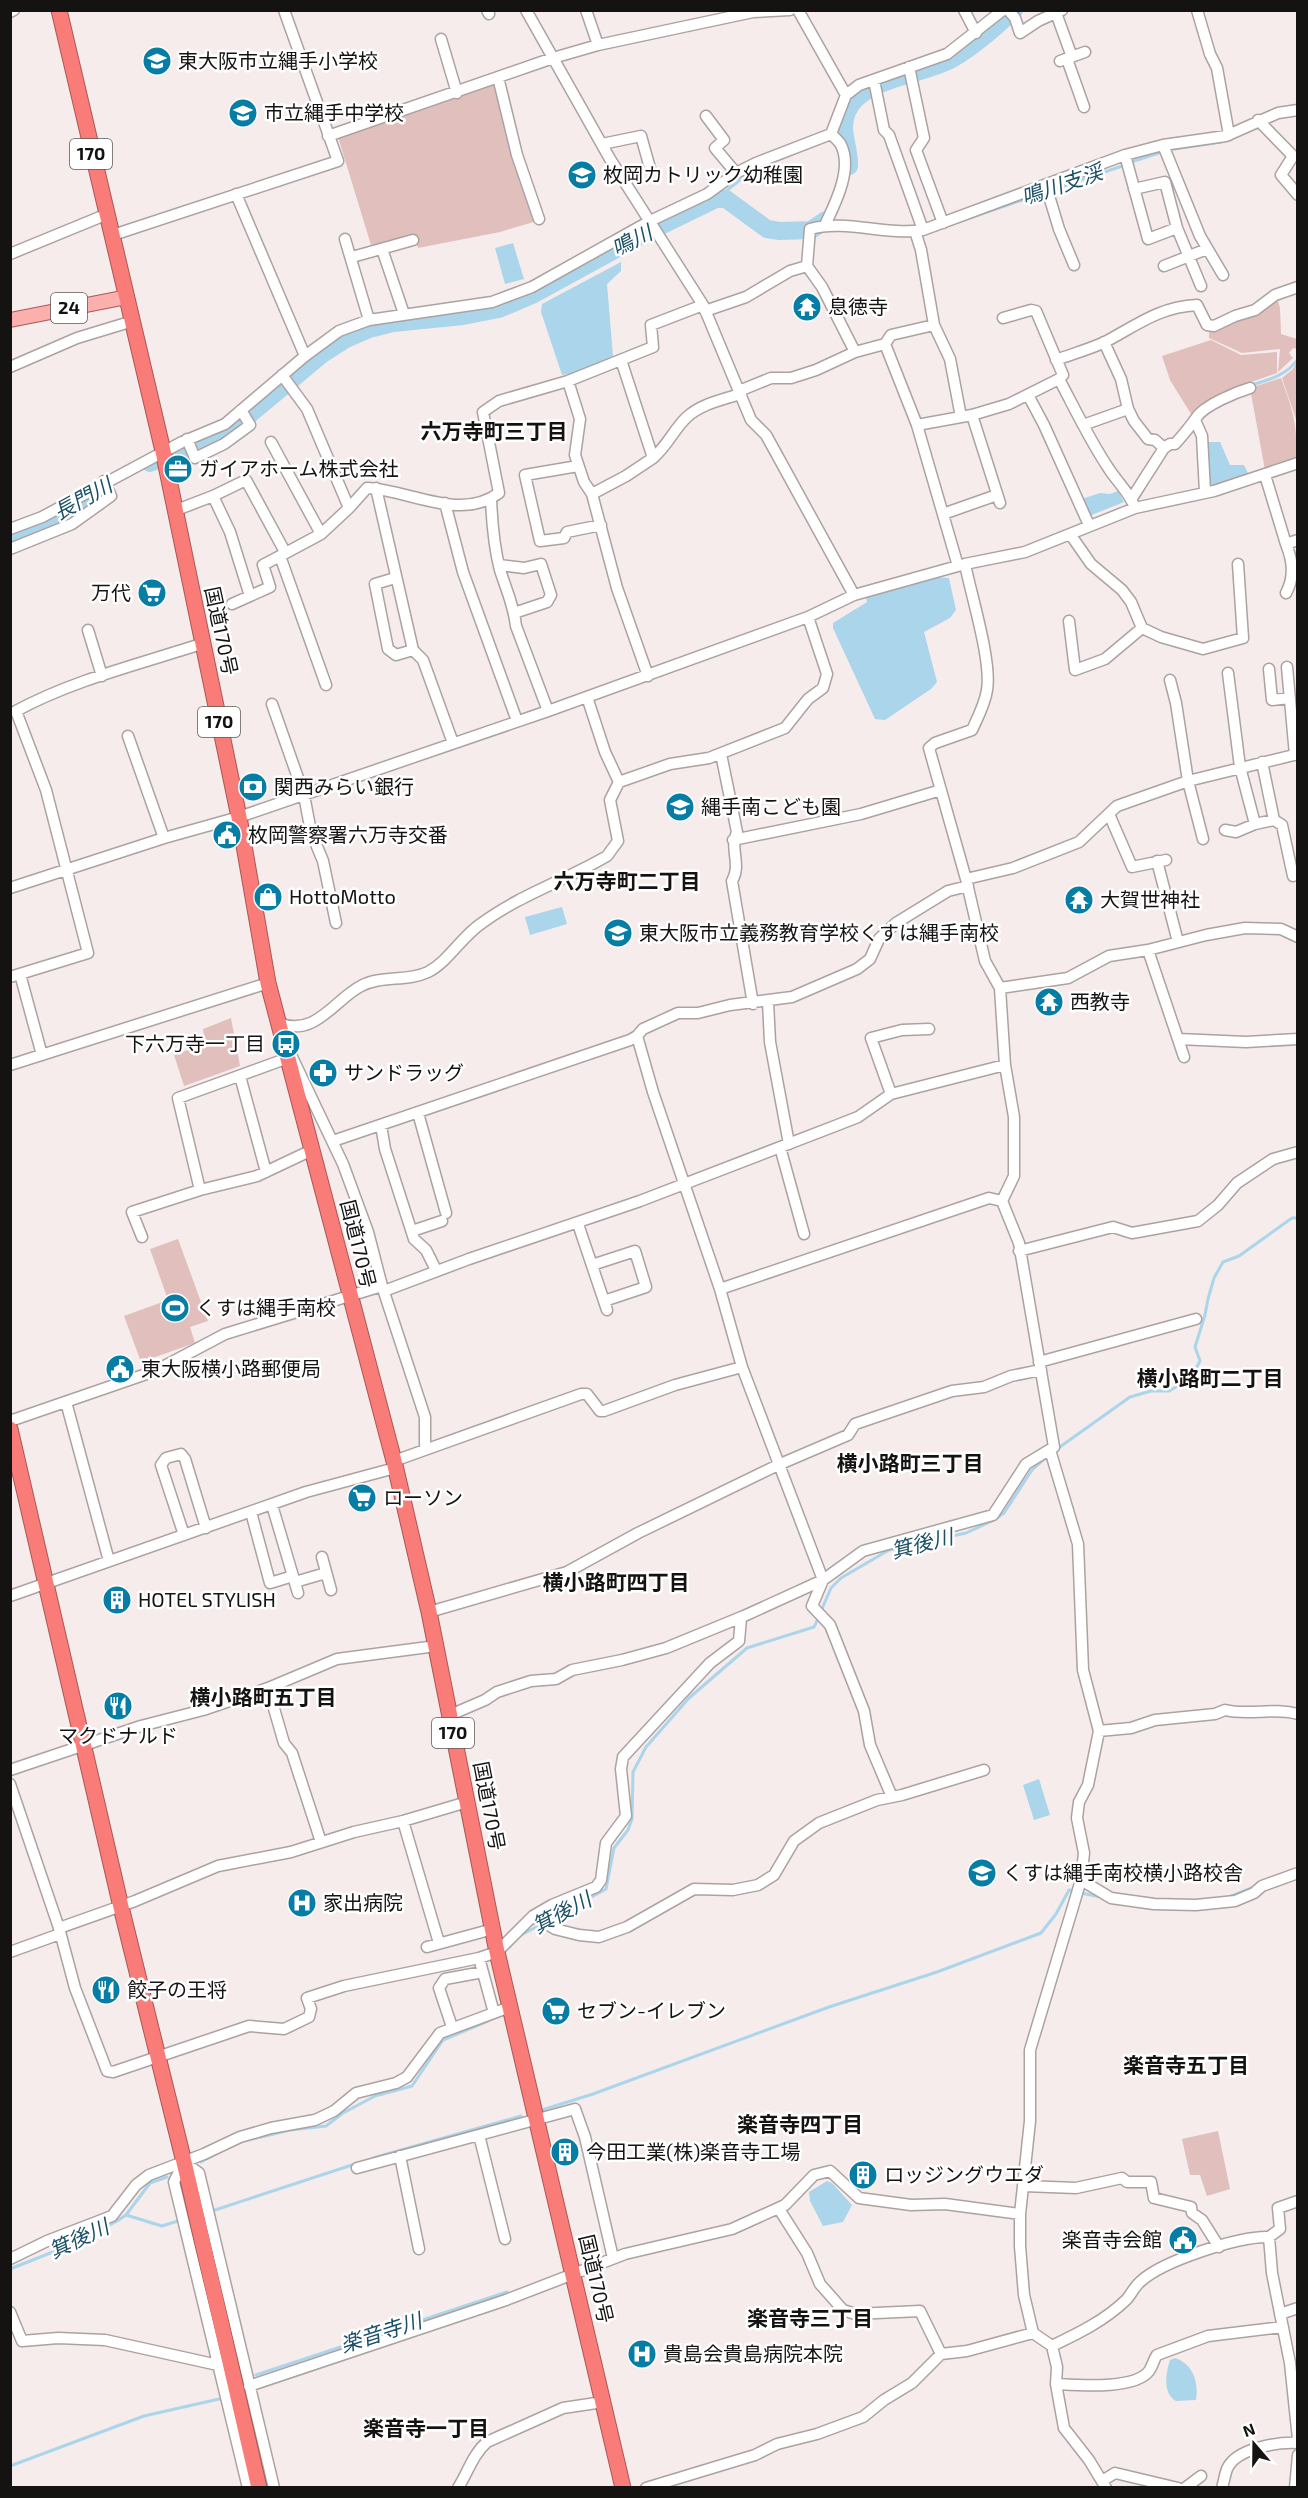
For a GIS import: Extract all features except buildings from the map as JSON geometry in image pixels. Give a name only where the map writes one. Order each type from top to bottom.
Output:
[{"type":"highway","name":"国道170号","points":[[59,10],[163,456],[239,817],[268,983],[395,1465],[429,1612],[497,1952],[623,2487]]},
{"type":"highway","points":[[10,1429],[121,1907],[184,2162],[260,2487]]},
{"type":"main road","name":"24","points":[[10,320],[126,297]]},
{"type":"street","points":[[113,235],[338,161],[284,10]]},
{"type":"street","points":[[526,10],[602,144],[704,308],[751,420],[766,435],[854,595]]},
{"type":"street","points":[[586,10],[598,45]]},
{"type":"street","points":[[328,136],[553,58],[598,45],[715,15],[790,10]]},
{"type":"street","points":[[798,10],[846,95]]},
{"type":"street","points":[[964,10],[976,33]]},
{"type":"street","points":[[834,137],[846,95],[859,85],[910,72],[947,54],[1003,10]]},
{"type":"street","points":[[1197,10],[1209,54],[1217,68],[1229,135]]},
{"type":"street","points":[[1011,14],[1020,33],[1059,12],[1066,59],[1084,106]]},
{"type":"street","points":[[441,39],[457,93]]},
{"type":"street","points":[[1066,59],[1084,52]]},
{"type":"street","points":[[910,72],[924,138],[916,150],[943,223]]},
{"type":"street","points":[[498,77],[517,155],[539,219]]},
{"type":"street","points":[[874,80],[884,130],[890,135],[918,233],[934,326],[950,359],[967,416],[998,499],[943,514]]},
{"type":"street","points":[[855,352],[822,287],[807,266],[810,229],[826,223],[918,233],[1048,190],[1126,156],[1164,146],[1229,135],[1261,123],[1278,113],[1298,110]]},
{"type":"street","points":[[706,116],[724,140],[715,148],[736,173]]},
{"type":"street","points":[[1261,123],[1293,156],[1281,175],[1298,195]]},
{"type":"street","points":[[602,144],[641,136],[650,168]]},
{"type":"street","points":[[10,529],[42,517],[104,482],[163,456],[187,439],[225,424],[305,356],[339,331],[369,320],[492,302],[532,287],[650,222],[707,194],[736,173],[756,163],[834,137]]},
{"type":"street","points":[[826,223],[839,193],[844,170],[842,146],[834,137]]},
{"type":"street","points":[[1164,146],[1207,249],[1223,275]]},
{"type":"street","points":[[1126,156],[1148,239],[1177,228]]},
{"type":"street","points":[[1134,189],[1165,182],[1177,228],[1201,286]]},
{"type":"street","points":[[1048,190],[1059,229],[1074,265]]},
{"type":"street","points":[[236,194],[305,356]]},
{"type":"street","points":[[10,254],[105,215]]},
{"type":"street","points":[[345,239],[369,320]]},
{"type":"street","points":[[352,257],[413,240]]},
{"type":"street","points":[[382,249],[404,314]]},
{"type":"street","points":[[1164,266],[1207,249]]},
{"type":"street","points":[[232,604],[270,587],[263,565],[321,534],[367,488],[468,506],[491,499],[499,493],[483,412],[499,401],[568,381],[653,347],[651,326],[746,297],[790,271],[807,266]]},
{"type":"street","points":[[1056,360],[1104,342],[1168,309],[1197,305],[1207,325],[1214,326],[1255,310],[1275,295],[1298,287]]},
{"type":"street","points":[[917,425],[967,416],[1009,404],[1063,375],[1036,311],[1031,310],[1003,318]]},
{"type":"street","points":[[10,367],[77,338],[133,321]]},
{"type":"street","points":[[592,494],[653,458],[666,447],[685,419],[698,409],[771,378],[791,378],[816,370],[855,352],[885,344],[891,335],[934,326]]},
{"type":"street","points":[[1104,342],[1120,379],[1128,409],[1134,421],[1149,439],[1155,440],[1164,448]]},
{"type":"street","points":[[450,1715],[485,1700],[497,1692],[531,1681],[556,1679],[572,1670],[666,1648],[741,1618],[823,1580],[863,1551],[993,1515],[1026,1464],[1054,1447],[1019,1243],[1002,1201],[1014,1176],[1014,1117],[1005,1065],[1000,988],[985,961],[967,883],[929,748],[935,743],[972,730],[988,687],[986,660],[961,565],[943,514],[917,425],[885,344]]},
{"type":"street","points":[[621,360],[653,458]]},
{"type":"street","points":[[282,375],[307,409],[348,508]]},
{"type":"street","points":[[1059,379],[1110,471],[1133,503]]},
{"type":"street","points":[[568,381],[580,419],[575,455],[584,482],[592,494],[617,588],[648,675]]},
{"type":"street","points":[[1133,503],[1164,448],[1175,444],[1196,416],[1226,396],[1250,388]]},
{"type":"street","points":[[1028,395],[1089,525]]},
{"type":"street","points":[[1083,425],[1128,409]]},
{"type":"street","points":[[187,439],[195,458],[224,444],[250,425],[241,411]]},
{"type":"street","points":[[1195,420],[1202,436],[1205,492]]},
{"type":"street","points":[[271,442],[321,534]]},
{"type":"street","points":[[10,888],[164,838],[239,817],[517,722],[808,617],[854,595],[961,565],[1025,552],[1070,534],[1133,503],[1230,487],[1298,463]]},
{"type":"street","points":[[578,466],[525,475],[540,541],[564,538],[567,532],[601,525]]},
{"type":"street","points":[[1265,475],[1290,555],[1292,583],[1286,593]]},
{"type":"street","points":[[174,511],[246,480],[282,554],[326,685]]},
{"type":"street","points":[[10,549],[72,524],[111,496],[104,482]]},
{"type":"street","points":[[376,488],[412,650],[423,660],[453,743]]},
{"type":"street","points":[[213,496],[230,532],[250,596]]},
{"type":"street","points":[[491,499],[493,539],[499,565],[516,626],[548,711]]},
{"type":"street","points":[[445,503],[463,572],[517,722]]},
{"type":"street","points":[[1070,534],[1091,564],[1122,590],[1131,602],[1142,628],[1161,637],[1203,649],[1243,638],[1238,564]]},
{"type":"street","points":[[1286,544],[1298,540]]},
{"type":"street","points":[[499,565],[524,568],[541,564],[551,595],[547,602],[514,613]]},
{"type":"street","points":[[395,578],[375,584],[388,650],[396,655],[412,650]]},
{"type":"street","points":[[279,1023],[288,1027],[305,1024],[327,1015],[362,985],[388,979],[415,977],[429,971],[479,925],[504,908],[607,856],[618,841],[610,800],[619,782],[670,764],[707,759],[785,728],[808,699],[823,688],[827,674],[808,617]]},
{"type":"street","points":[[1070,621],[1075,670],[1105,659],[1142,628]]},
{"type":"street","points":[[88,630],[102,676]]},
{"type":"street","points":[[42,1055],[15,975],[88,953],[46,790],[16,711],[32,702],[102,676],[201,644]]},
{"type":"street","points":[[333,1141],[637,1036],[642,1029],[678,1013],[698,1013],[730,1005],[753,1004],[792,997],[857,969],[870,959],[879,939],[896,923],[948,891],[1079,842],[1117,807],[1188,781],[1296,755],[1287,667]]},
{"type":"street","points":[[1269,669],[1272,700],[1290,698]]},
{"type":"street","points":[[1228,673],[1240,767],[1255,824]]},
{"type":"street","points":[[1170,680],[1176,703],[1188,781],[1203,839]]},
{"type":"street","points":[[588,697],[605,752],[619,782]]},
{"type":"street","points":[[272,704],[304,795],[311,832],[328,880],[336,923]]},
{"type":"street","points":[[128,736],[164,838]]},
{"type":"street","points":[[721,754],[737,832],[733,840],[737,872],[732,881],[753,1004]]},
{"type":"street","points":[[1262,762],[1275,820],[1282,825],[1293,876]]},
{"type":"street","points":[[733,840],[861,814],[941,790]]},
{"type":"street","points":[[1109,814],[1132,867],[1162,860],[1178,942]]},
{"type":"street","points":[[1225,830],[1236,832],[1255,824],[1275,820]]},
{"type":"street","points":[[1000,988],[1068,978],[1109,956],[1148,950],[1206,934],[1245,928],[1281,929],[1298,937]]},
{"type":"street","points":[[1148,950],[1184,1058]]},
{"type":"street","points":[[10,1065],[268,983]]},
{"type":"street","points":[[768,1002],[770,1042],[784,1145],[804,1234]]},
{"type":"street","points":[[891,1094],[871,1038],[902,1030],[929,1029]]},
{"type":"street","points":[[637,1036],[683,1183],[720,1288],[742,1367],[823,1580],[812,1606],[830,1625],[864,1711],[870,1745],[892,1797]]},
{"type":"street","points":[[1178,1039],[1246,1042],[1298,1039]]},
{"type":"street","points":[[200,1190],[178,1098],[240,1076],[286,1051],[302,1074],[333,1141],[368,1232],[383,1289],[425,1417],[425,1450]]},
{"type":"street","points":[[10,1421],[155,1371],[225,1334],[350,1296],[383,1289],[578,1224],[858,1117],[891,1094],[1005,1065]]},
{"type":"street","points":[[240,1076],[266,1172]]},
{"type":"street","points":[[412,1231],[444,1217],[418,1113]]},
{"type":"street","points":[[381,1125],[385,1149],[414,1239],[426,1250],[436,1270]]},
{"type":"street","points":[[141,1237],[132,1212],[200,1190],[256,1176],[312,1150]]},
{"type":"street","points":[[1019,1251],[1113,1227],[1132,1233],[1198,1221],[1218,1205],[1237,1183],[1273,1159],[1298,1152]]},
{"type":"street","points":[[720,1288],[989,1198],[1002,1201]]},
{"type":"street","points":[[578,1224],[592,1265],[606,1306],[646,1287],[635,1251],[592,1265]]},
{"type":"street","points":[[429,1612],[567,1572],[639,1533],[778,1465],[848,1435],[855,1424],[952,1391],[984,1387],[1040,1366],[1196,1319]]},
{"type":"street","points":[[10,1596],[316,1489],[395,1465],[425,1450],[581,1394],[587,1394],[600,1411],[604,1411],[675,1385],[742,1367]]},
{"type":"street","points":[[66,1402],[109,1561]]},
{"type":"street","points":[[1050,1450],[1078,1544],[1083,1670],[1099,1731],[1090,1776],[1079,1802],[1077,1818],[1084,1853],[1081,1880],[1030,2049],[1030,2121],[1020,2214],[1024,2295],[1033,2333],[1052,2346],[1057,2367],[1056,2384],[1064,2428],[1104,2484],[1115,2473],[1178,2487]]},
{"type":"street","points":[[184,1535],[161,1465],[166,1458],[181,1454],[185,1460],[206,1527]]},
{"type":"street","points":[[272,1504],[295,1584]]},
{"type":"street","points":[[251,1512],[270,1584],[295,1584],[326,1573]]},
{"type":"street","points":[[321,1557],[331,1590]]},
{"type":"street","points":[[10,1784],[59,1931],[75,1988],[107,2071],[113,2072],[249,2026],[284,2029],[309,2017],[311,2008],[307,1998],[334,1989],[479,1958],[497,1952],[533,1916],[552,1905],[596,1887],[601,1880],[606,1843],[626,1816],[621,1769],[623,1757],[710,1663],[739,1641],[741,1618]]},
{"type":"street","points":[[10,1770],[141,1726],[203,1710],[268,1688],[336,1659],[436,1646]]},
{"type":"street","points":[[268,1688],[284,1743],[292,1753],[321,1842]]},
{"type":"street","points":[[1099,1731],[1131,1728],[1155,1720],[1215,1714],[1225,1710],[1240,1713],[1283,1710],[1298,1714]]},
{"type":"street","points":[[533,1916],[555,1929],[599,1937],[627,1927],[694,1889],[733,1890],[758,1885],[774,1875],[794,1841],[819,1823],[877,1800],[984,1770]]},
{"type":"street","points":[[10,1952],[218,1866],[291,1852],[354,1832],[403,1821],[467,1802]]},
{"type":"street","points":[[403,1821],[439,1943]]},
{"type":"street","points":[[1081,1880],[1111,1898],[1154,1904],[1196,1905],[1235,1901],[1254,1893],[1262,1886],[1298,1873]]},
{"type":"street","points":[[427,1947],[492,1929]]},
{"type":"street","points":[[479,1958],[494,2013]]},
{"type":"street","points":[[452,2027],[439,1988],[445,1979],[483,1972]]},
{"type":"street","points":[[10,2259],[47,2241],[112,2216],[136,2185],[149,2175],[240,2137],[271,2128],[315,2120],[334,2111],[356,2093],[396,2084],[407,2077],[440,2033],[510,2007]]},
{"type":"street","points":[[357,2168],[575,2109],[585,2137],[613,2258]]},
{"type":"street","points":[[479,2135],[505,2239]]},
{"type":"street","points":[[400,2156],[419,2249]]},
{"type":"street","points":[[184,2162],[174,2182],[248,2487]]},
{"type":"street","points":[[184,2162],[199,2173],[273,2487]]},
{"type":"street","points":[[249,2386],[506,2300],[613,2258],[732,2229],[779,2209],[814,2175],[830,2171],[859,2198],[911,2205],[945,2204],[1020,2214]]},
{"type":"street","points":[[1024,2186],[1076,2188],[1122,2178],[1128,2182],[1151,2182],[1154,2198],[1191,2207],[1192,2213],[1202,2220],[1219,2247]]},
{"type":"street","points":[[1052,2346],[1104,2319],[1128,2298],[1138,2282],[1158,2269],[1219,2247],[1255,2237],[1269,2237],[1280,2229],[1278,2208],[1298,2201]]},
{"type":"street","points":[[779,2209],[807,2253],[820,2284],[843,2310],[855,2314],[920,2311],[941,2354]]},
{"type":"street","points":[[1222,2487],[1228,2467],[1243,2453],[1281,2442],[1298,2441],[1290,2362],[1272,2273],[1269,2237]]},
{"type":"street","points":[[1280,2314],[1298,2308]]},
{"type":"street","points":[[10,2312],[22,2341],[58,2338],[105,2340],[218,2365]]},
{"type":"street","points":[[1056,2384],[1102,2386],[1130,2381],[1149,2371],[1157,2355],[1208,2336],[1282,2327]]},
{"type":"street","points":[[646,2487],[755,2455],[777,2444],[817,2434],[863,2417],[884,2400],[912,2383],[941,2354],[967,2351],[1033,2333]]},
{"type":"street","points":[[458,2487],[477,2451],[487,2442],[562,2408],[603,2402]]},
{"type":"street","points":[[1294,2487],[1298,2455]]},
{"type":"street","points":[[1185,2487],[1201,2476]]},
{"type":"shaded area","points":[[496,84],[537,221],[500,232],[418,248],[414,236],[371,245],[338,137]]},
{"type":"shaded area","points":[[1277,297],[1280,308],[1281,334],[1297,339],[1297,349],[1293,348],[1289,353],[1293,358],[1278,372],[1280,349],[1242,353],[1209,338],[1209,331]]},
{"type":"shaded area","points":[[1211,340],[1241,355],[1277,352],[1277,373],[1220,393],[1191,414],[1170,380],[1162,356]]},
{"type":"shaded area","points":[[1297,361],[1297,422],[1282,378],[1293,369]]},
{"type":"shaded area","points":[[1281,378],[1294,417],[1297,459],[1265,470],[1250,388]]},
{"type":"shaded area","points":[[231,1018],[240,1066],[184,1086],[174,1055],[205,1044],[203,1029]]},
{"type":"shaded area","name":"くすは縄手南校","points":[[178,1239],[208,1321],[190,1327],[195,1343],[141,1362],[124,1316],[168,1300],[150,1249]]},
{"type":"shaded area","points":[[1218,2131],[1230,2189],[1207,2196],[1200,2175],[1190,2175],[1182,2139]]},
{"type":"water","points":[[513,243],[524,279],[505,284],[495,248]]},
{"type":"water","points":[[621,262],[621,271],[607,284],[613,356],[576,373],[562,375],[541,312],[542,304]]},
{"type":"water","points":[[1220,442],[1230,465],[1244,465],[1249,475],[1208,489],[1205,444]]},
{"type":"water","points":[[1118,491],[1124,502],[1089,516],[1082,499],[1100,493],[1110,494]]},
{"type":"water","points":[[936,577],[949,578],[956,610],[950,618],[924,632],[937,682],[931,689],[885,720],[875,719],[833,628],[833,623],[867,602],[866,597]]},
{"type":"water","points":[[562,907],[567,924],[530,935],[525,917]]},
{"type":"water","points":[[1039,1779],[1050,1815],[1034,1820],[1023,1785]]},
{"type":"water","points":[[827,2181],[832,2183],[852,2205],[843,2222],[823,2226],[810,2201],[809,2192]]},
{"type":"water","points":[[1175,2358],[1186,2365],[1193,2374],[1197,2387],[1196,2400],[1176,2401],[1169,2393],[1166,2382],[1167,2371],[1170,2360]]},
{"type":"waterway","name":"鳴川","points":[[849,166],[844,126],[847,112],[854,101],[878,85],[952,59],[977,43],[1014,10]]},
{"type":"waterway","name":"鳴川支渓","points":[[1168,150],[1221,142]]},
{"type":"waterway","name":"鳴川支渓","points":[[1131,162],[1162,152]]},
{"type":"waterway","name":"鳴川支渓","points":[[958,222],[1125,165]]},
{"type":"waterway","points":[[716,199],[755,168]]},
{"type":"waterway","name":"鳴川","points":[[150,463],[216,437],[243,420],[321,355],[346,339],[369,329],[393,323],[463,316],[499,309],[532,295],[640,236],[716,199],[726,199],[767,229],[811,230],[826,220]]},
{"type":"waterway","points":[[1251,385],[1283,373],[1298,359]]},
{"type":"waterway","points":[[1139,497],[1143,490]]},
{"type":"waterway","name":"長門川","points":[[10,540],[89,497]]},
{"type":"waterway","name":"箕後川","points":[[1057,1449],[1130,1397],[1151,1391],[1169,1391],[1191,1378],[1200,1361],[1195,1347],[1208,1299],[1214,1278],[1223,1262],[1239,1256],[1292,1218],[1298,1218]]},
{"type":"waterway","name":"箕後川","points":[[821,1611],[831,1588],[841,1578],[889,1550],[966,1533],[994,1520],[1004,1513],[1032,1470],[1049,1455]]},
{"type":"waterway","name":"箕後川","points":[[548,1921],[606,1889],[614,1848],[628,1830],[632,1819],[633,1772],[646,1747],[689,1698],[747,1648],[814,1627],[819,1617]]},
{"type":"waterway","points":[[1229,1897],[1254,1887]]},
{"type":"waterway","points":[[542,2110],[593,2094],[829,2007],[937,1972],[1041,1933],[1056,1914],[1069,1890],[1075,1891]]},
{"type":"waterway","points":[[1081,1893],[1101,1897]]},
{"type":"waterway","name":"箕後川","points":[[519,1936],[542,1924]]},
{"type":"waterway","name":"箕後川","points":[[244,2141],[290,2130],[326,2126],[343,2113],[375,2096],[412,2086],[443,2040],[488,2021]]},
{"type":"waterway","points":[[373,2158],[521,2116]]},
{"type":"waterway","name":"箕後川","points":[[201,2162],[216,2154]]},
{"type":"waterway","points":[[212,2211],[355,2164]]},
{"type":"waterway","name":"箕後川","points":[[10,2269],[83,2240],[117,2221],[126,2215],[150,2183],[167,2177]]},
{"type":"waterway","points":[[126,2215],[162,2226],[178,2221]]},
{"type":"waterway","name":"楽音寺川","points":[[256,2375],[507,2292]]},
{"type":"waterway","name":"楽音寺川","points":[[10,2466],[144,2416],[219,2399]]},
{"type":"place","name":"東大阪市立縄手小学校","points":[[157,61]]},
{"type":"place","name":"市立縄手中学校","points":[[243,113]]},
{"type":"place","name":"枚岡カトリック幼稚園","points":[[582,175]]},
{"type":"place","name":"息徳寺","points":[[807,307]]},
{"type":"place","name":"ガイアホーム株式会社","points":[[178,469]]},
{"type":"place","name":"万代","points":[[152,593]]},
{"type":"place","name":"関西みらい銀行","points":[[253,787]]},
{"type":"place","name":"縄手南こども園","points":[[680,807]]},
{"type":"place","name":"枚岡警察署六万寺交番","points":[[227,835]]},
{"type":"place","name":"HottoMotto","points":[[268,897]]},
{"type":"place","name":"大賀世神社","points":[[1079,900]]},
{"type":"place","name":"東大阪市立義務教育学校くすは縄手南校","points":[[618,933]]},
{"type":"place","name":"西教寺","points":[[1049,1002]]},
{"type":"place","name":"下六万寺一丁目","points":[[286,1044]]},
{"type":"place","name":"サンドラッグ","points":[[323,1073]]},
{"type":"place","name":"くすは縄手南校","points":[[175,1308]]},
{"type":"place","name":"東大阪横小路郵便局","points":[[120,1369]]},
{"type":"place","name":"ローソン","points":[[362,1498]]},
{"type":"place","name":"HOTEL STYLISH","points":[[117,1600]]},
{"type":"place","name":"マクドナルド","points":[[118,1706]]},
{"type":"place","name":"くすは縄手南校横小路校舎","points":[[982,1873]]},
{"type":"place","name":"家出病院","points":[[302,1903]]},
{"type":"place","name":"餃子の王将","points":[[106,1990]]},
{"type":"place","name":"セブン-イレブン","points":[[556,2011]]},
{"type":"place","name":"今田工業(株)楽音寺工場","points":[[565,2152]]},
{"type":"place","name":"ロッジングウエダ","points":[[863,2175]]},
{"type":"place","name":"楽音寺会館","points":[[1183,2240]]},
{"type":"place","name":"貴島会貴島病院本院","points":[[642,2354]]},
{"type":"district","name":"六万寺町三丁目","points":[[494,432]]},
{"type":"district","name":"六万寺町二丁目","points":[[627,882]]},
{"type":"district","name":"横小路町二丁目","points":[[1210,1379]]},
{"type":"district","name":"横小路町三丁目","points":[[910,1464]]},
{"type":"district","name":"横小路町四丁目","points":[[616,1583]]},
{"type":"district","name":"横小路町五丁目","points":[[263,1698]]},
{"type":"district","name":"楽音寺五丁目","points":[[1186,2066]]},
{"type":"district","name":"楽音寺四丁目","points":[[800,2125]]},
{"type":"district","name":"楽音寺三丁目","points":[[810,2319]]},
{"type":"district","name":"楽音寺一丁目","points":[[426,2429]]}]
